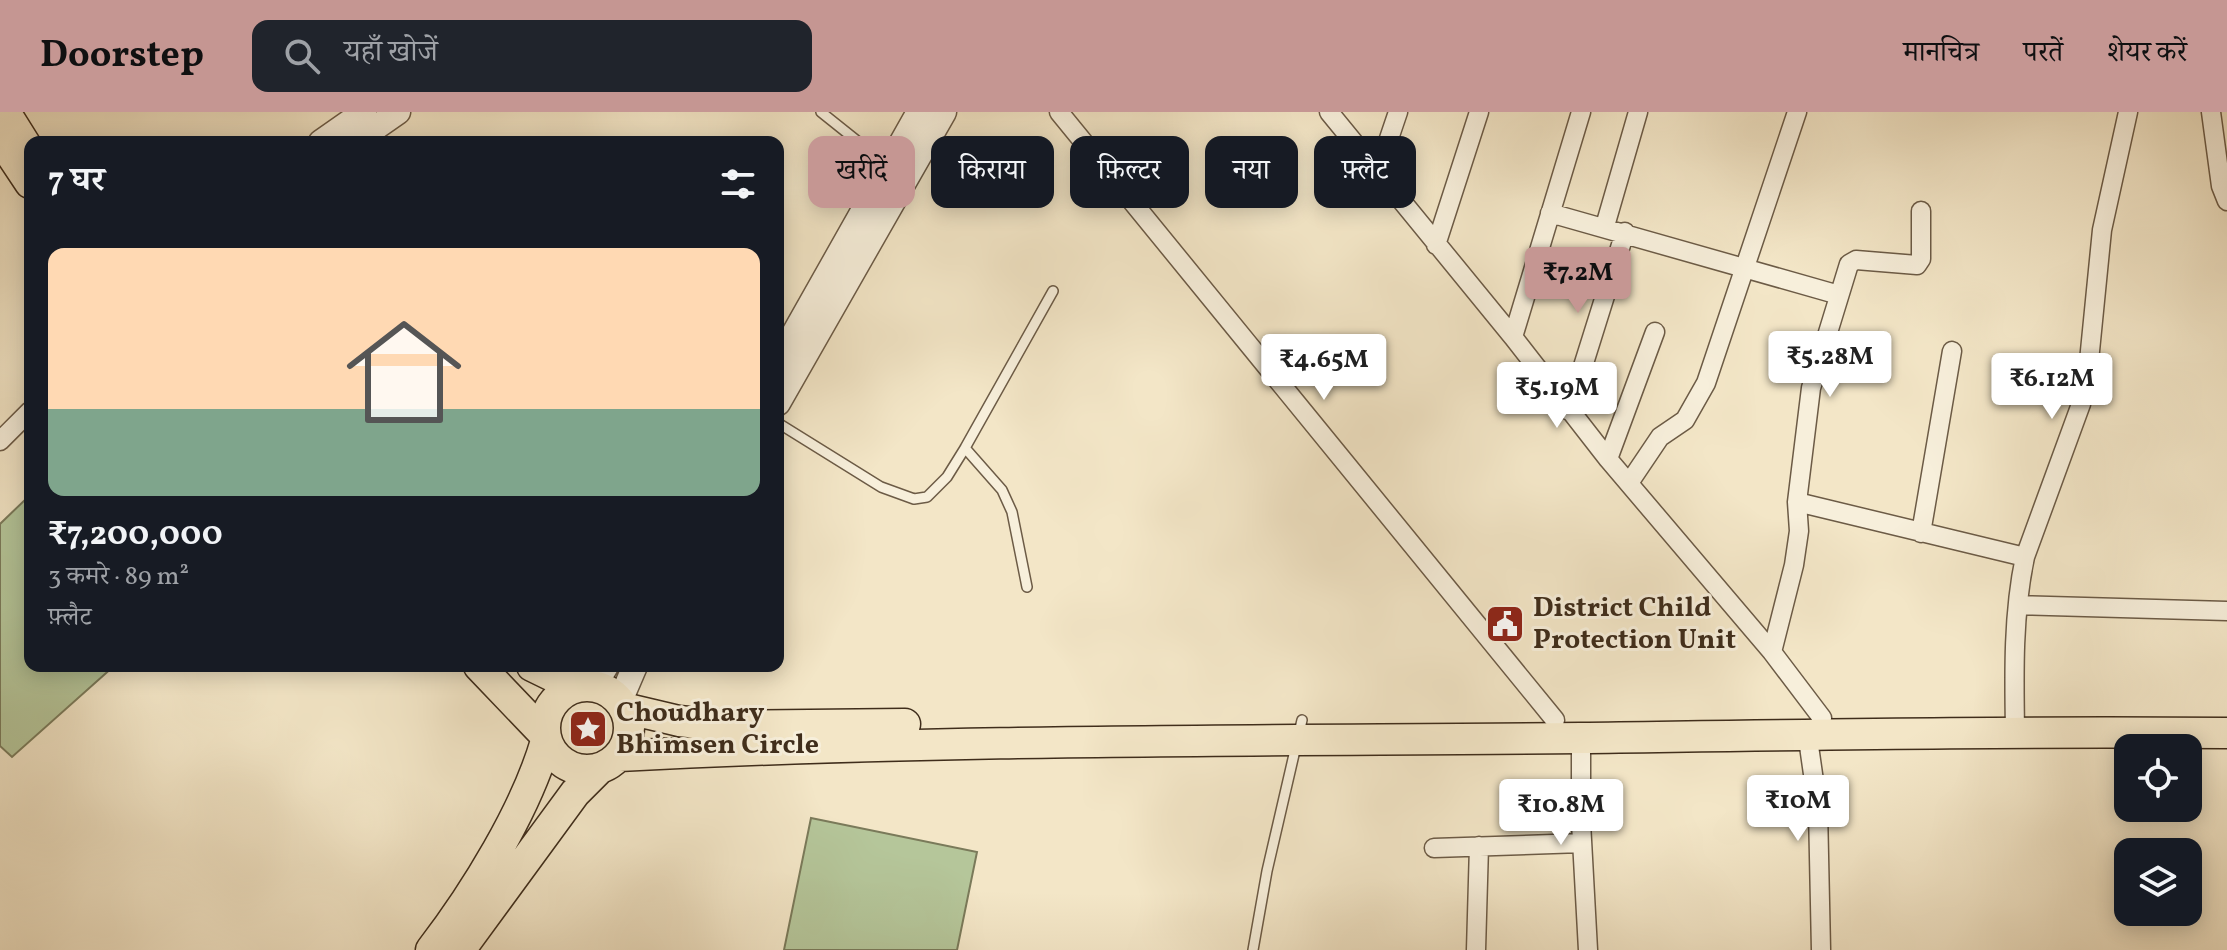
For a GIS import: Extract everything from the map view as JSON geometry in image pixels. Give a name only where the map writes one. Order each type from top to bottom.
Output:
[{"type":"main road","points":[[5,112],[24,142]]},
{"type":"main road","points":[[0,138],[24,174]]},
{"type":"main road","points":[[484,672],[545,738],[553,754],[573,768],[610,762],[895,744],[1555,720],[1814,725],[2015,723],[2227,714]]},
{"type":"main road","points":[[551,672],[604,689],[679,721],[729,726],[1300,729],[1581,738],[1814,725]]},
{"type":"main road","points":[[431,950],[448,928],[525,802],[545,738],[544,723],[552,702],[604,689]]},
{"type":"main road","points":[[460,950],[566,804],[610,762],[628,738],[629,726],[604,689]]},
{"type":"main road","points":[[2015,723],[2227,733]]},
{"type":"street","points":[[330,136],[364,112]]},
{"type":"street","points":[[364,136],[398,112]]},
{"type":"street","points":[[906,136],[919,112]]},
{"type":"street","points":[[784,392],[944,112]]},
{"type":"street","points":[[1059,112],[1555,720]]},
{"type":"street","points":[[1329,112],[1349,136]]},
{"type":"street","points":[[1390,136],[1398,112]]},
{"type":"street","points":[[1436,245],[1479,112]]},
{"type":"street","points":[[1513,337],[1581,112]]},
{"type":"street","points":[[1605,226],[1638,112]]},
{"type":"street","points":[[1629,483],[1660,437],[1685,420],[1710,372],[1797,112]]},
{"type":"street","points":[[2015,723],[2018,605],[2025,557],[2081,404],[2089,361],[2102,230],[2128,112]]},
{"type":"street","points":[[2211,112],[2225,191]]},
{"type":"street","points":[[784,351],[866,208]]},
{"type":"street","points":[[1407,208],[1608,459],[1772,652],[1814,725],[1821,950]]},
{"type":"street","points":[[1772,652],[1794,565],[1799,531],[1797,502],[1811,388],[1849,264],[1856,260],[1917,265],[1921,259],[1921,211]]},
{"type":"street","points":[[1550,213],[1605,226],[1839,295]]},
{"type":"street","points":[[1569,411],[1625,232]]},
{"type":"street","points":[[1608,459],[1655,332]]},
{"type":"street","points":[[1921,533],[1952,351]]},
{"type":"street","points":[[0,441],[24,417]]},
{"type":"street","points":[[1797,502],[2025,557]]},
{"type":"street","points":[[2018,605],[2227,611]]},
{"type":"street","points":[[604,689],[627,672]]},
{"type":"street","points":[[1581,738],[1582,843],[1588,950]]},
{"type":"street","points":[[1434,848],[1582,843]]},
{"type":"street","points":[[1476,950],[1479,846]]},
{"type":"lane","points":[[821,112],[851,136]]},
{"type":"lane","points":[[784,427],[881,487],[914,499],[927,497],[938,489],[965,448],[1053,291]]},
{"type":"lane","points":[[965,448],[1002,490],[1012,512],[1027,587]]},
{"type":"lane","points":[[1253,950],[1300,729]]},
{"type":"green space","points":[[24,501],[24,672],[107,672],[12,757],[0,746],[0,524]]},
{"type":"green space","points":[[811,818],[977,852],[957,950],[784,950]]},
{"type":"place","name":"District Child Protection Unit","points":[[1505,624]]},
{"type":"place","name":"Choudhary Bhimsen Circle","points":[[588,729]]}]
